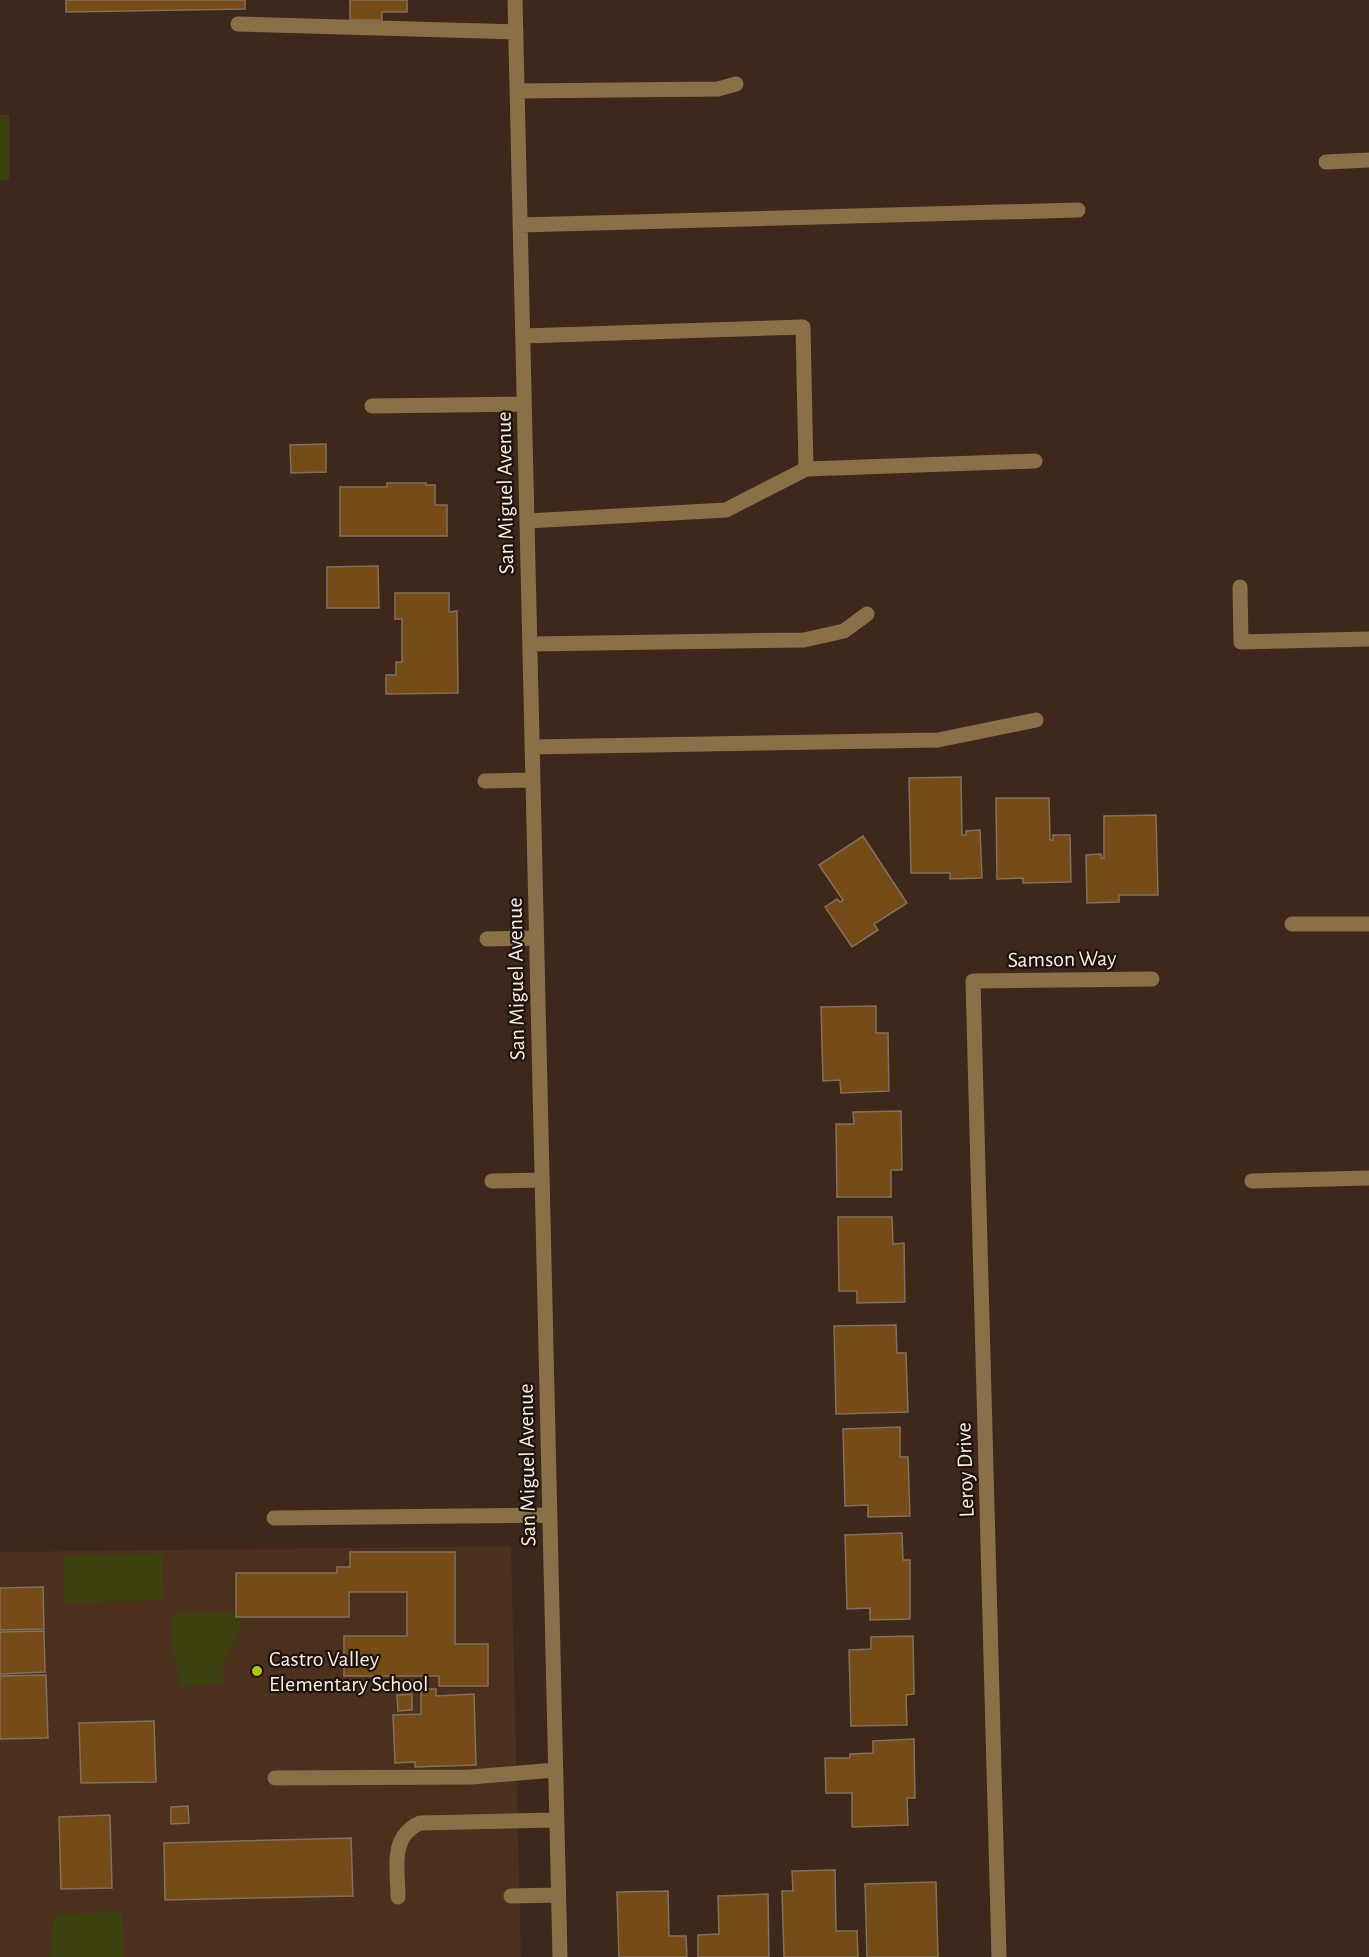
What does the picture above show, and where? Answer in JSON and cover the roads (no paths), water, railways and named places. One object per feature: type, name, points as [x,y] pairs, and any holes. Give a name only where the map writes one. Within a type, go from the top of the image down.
[{"type":"street","name":"San Miguel Avenue","points":[[515,0],[560,1957]]},
{"type":"street","points":[[238,24],[516,32]]},
{"type":"street","points":[[517,91],[718,89],[736,84]]},
{"type":"street","points":[[1326,162],[1369,160]]},
{"type":"street","points":[[520,225],[1078,210]]},
{"type":"street","points":[[523,336],[803,327],[806,469]]},
{"type":"street","points":[[372,406],[524,404]]},
{"type":"street","points":[[527,520],[726,510],[806,469],[1035,461]]},
{"type":"street","points":[[1240,587],[1241,642],[1369,639]]},
{"type":"street","points":[[530,644],[804,640],[844,631],[867,614]]},
{"type":"street","points":[[532,747],[938,740],[1036,720]]},
{"type":"street","points":[[485,781],[533,780]]},
{"type":"street","points":[[1292,924],[1369,924]]},
{"type":"street","points":[[487,939],[536,938]]},
{"type":"street","name":"Samson Way","points":[[973,981],[1152,979]]},
{"type":"street","name":"Leroy Drive","points":[[973,981],[999,1957]]},
{"type":"street","points":[[1252,1181],[1369,1178]]},
{"type":"street","points":[[492,1181],[542,1180]]},
{"type":"street","points":[[274,1518],[550,1515]]},
{"type":"street","points":[[275,1778],[471,1777],[555,1770]]},
{"type":"street","points":[[398,1898],[398,1848],[409,1828],[420,1823],[556,1820]]},
{"type":"street","points":[[511,1896],[558,1895]]},
{"type":"place","name":"Castro Valley Elementary School","points":[[257,1671]]}]
